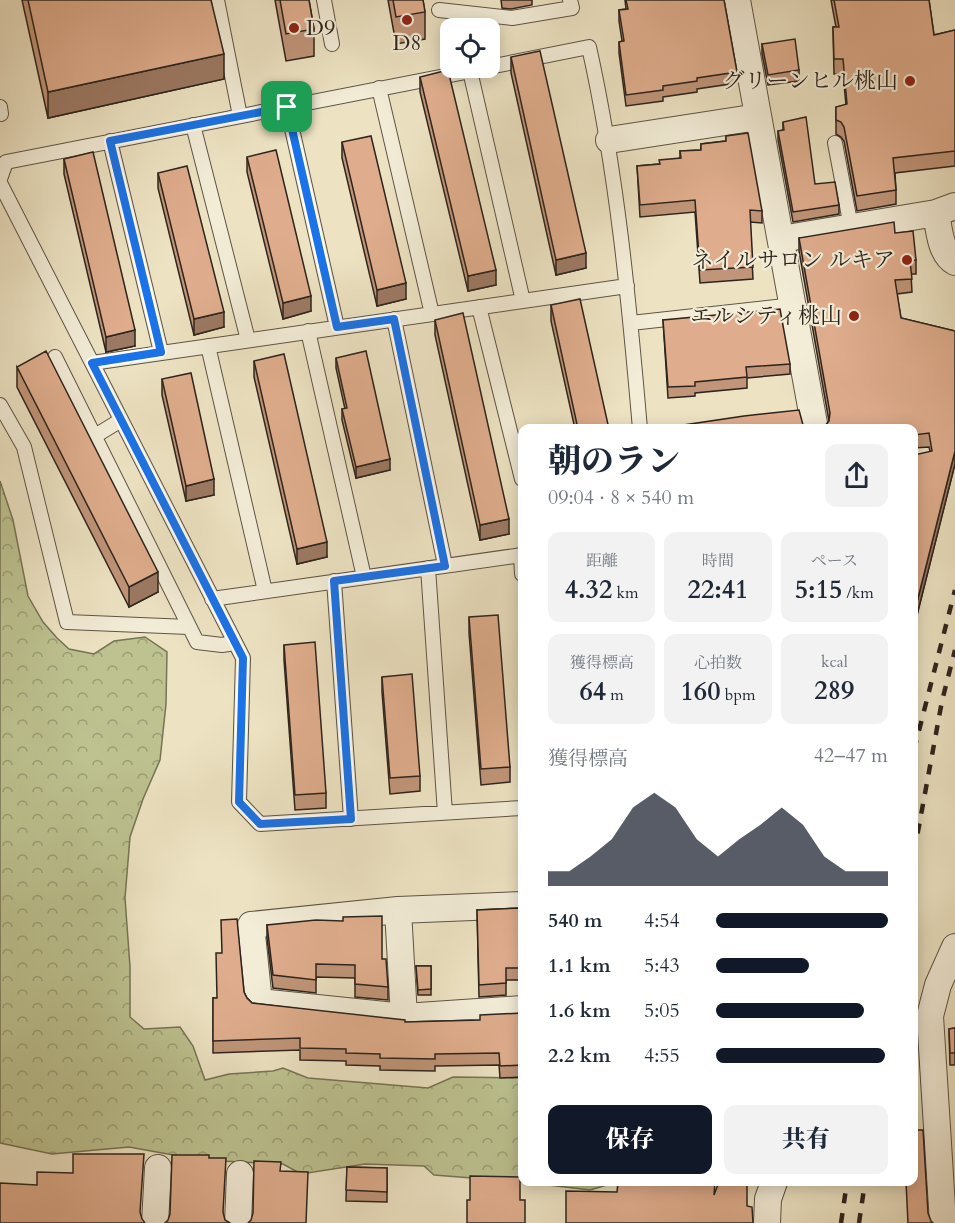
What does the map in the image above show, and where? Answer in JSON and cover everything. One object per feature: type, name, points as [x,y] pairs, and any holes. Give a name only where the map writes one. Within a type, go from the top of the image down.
[{"type":"street","points":[[737,0],[814,424]]},
{"type":"street","points":[[609,140],[758,117]]},
{"type":"street","points":[[781,239],[946,210],[944,248],[950,259],[955,261]]},
{"type":"street","points":[[518,905],[398,910],[251,925],[259,1002],[404,1017],[518,1008]]},
{"type":"street","points":[[398,910],[404,1017]]},
{"type":"street","points":[[943,1223],[930,1016],[938,985],[955,947]]},
{"type":"street","points":[[155,1223],[158,1168]]},
{"type":"street","points":[[238,1223],[240,1174]]},
{"type":"street","points":[[767,1223],[768,1198],[772,1186]]},
{"type":"lane","points":[[217,0],[240,116]]},
{"type":"lane","points":[[324,0],[332,44]]},
{"type":"lane","points":[[439,11],[512,18],[572,8],[570,0]]},
{"type":"lane","points":[[500,64],[589,47],[609,140],[631,323],[640,424]]},
{"type":"lane","points":[[440,77],[6,162],[0,181],[243,658],[239,802],[260,824],[518,808]]},
{"type":"lane","points":[[472,78],[523,301]]},
{"type":"lane","points":[[379,88],[432,314]]},
{"type":"lane","points":[[287,107],[337,327]]},
{"type":"lane","points":[[193,125],[248,340]]},
{"type":"lane","points":[[110,141],[161,352]]},
{"type":"lane","points":[[835,142],[851,227]]},
{"type":"lane","points":[[92,363],[627,286]]},
{"type":"lane","points":[[631,323],[793,305]]},
{"type":"lane","points":[[478,307],[518,463]]},
{"type":"lane","points":[[394,319],[445,566]]},
{"type":"lane","points":[[308,331],[364,577]]},
{"type":"lane","points":[[208,346],[265,591]]},
{"type":"lane","points":[[55,357],[197,642],[222,645],[235,643]]},
{"type":"lane","points":[[0,405],[24,447],[67,622],[189,627]]},
{"type":"lane","points":[[95,436],[121,420]]},
{"type":"lane","points":[[213,599],[518,555]]},
{"type":"lane","points":[[428,568],[446,813]]},
{"type":"lane","points":[[334,581],[351,819]]},
{"type":"green space","points":[[0,481],[13,520],[28,596],[43,622],[57,638],[69,649],[94,654],[114,641],[145,637],[167,652],[166,704],[160,760],[130,837],[125,898],[130,967],[130,1017],[144,1029],[180,1027],[193,1046],[205,1080],[229,1074],[273,1071],[283,1068],[308,1078],[428,1088],[453,1077],[518,1078],[518,1182],[434,1175],[424,1166],[365,1164],[301,1174],[283,1164],[201,1160],[129,1147],[52,1154],[0,1143]]},
{"type":"green space","points":[[556,1186],[604,1186],[590,1190]]},
{"type":"building","points":[[28,0],[211,0],[224,54],[48,92]]},
{"type":"building","points":[[280,0],[309,0],[314,29],[286,34]]},
{"type":"building","points":[[393,0],[423,0],[425,12],[396,17]]},
{"type":"building","points":[[626,0],[724,0],[737,72],[663,86],[663,90],[626,95],[619,42],[624,41],[619,10],[628,9]]},
{"type":"building","points":[[834,0],[929,0],[934,35],[955,30],[955,151],[893,158],[896,190],[857,196],[844,127],[836,120],[836,107],[847,104],[843,59],[834,59],[833,27],[839,27]]},
{"type":"building","points":[[795,39],[799,70],[768,75],[762,44]]},
{"type":"building","points":[[540,51],[586,253],[556,260],[511,57]]},
{"type":"building","points":[[440,72],[440,78],[450,78],[496,270],[468,276],[420,77]]},
{"type":"building","points":[[806,117],[815,184],[835,182],[839,205],[793,212],[778,131],[784,130],[783,122]]},
{"type":"building","points":[[748,133],[762,211],[750,210],[753,267],[700,270],[695,200],[640,205],[637,166],[660,164],[659,160],[681,158],[680,151],[701,150],[701,144],[726,141],[726,136]]},
{"type":"building","points":[[371,136],[406,283],[377,290],[342,142]]},
{"type":"building","points":[[276,150],[311,296],[283,303],[247,157]]},
{"type":"building","points":[[93,152],[135,330],[106,337],[64,159]]},
{"type":"building","points":[[187,166],[224,312],[194,319],[158,173]]},
{"type":"building","points":[[894,222],[895,233],[913,231],[916,260],[910,261],[912,279],[895,280],[901,318],[955,331],[955,451],[918,598],[918,454],[932,451],[929,433],[918,434],[918,424],[827,424],[830,413],[799,238]]},
{"type":"building","points":[[580,299],[608,424],[577,424],[551,305]]},
{"type":"building","points":[[780,309],[790,364],[746,367],[747,377],[695,382],[695,386],[668,387],[663,320]]},
{"type":"building","points":[[463,313],[509,519],[480,525],[435,320]]},
{"type":"building","points":[[46,351],[158,572],[129,587],[17,367]]},
{"type":"building","points":[[366,351],[390,459],[356,467],[342,409],[347,408],[336,358]]},
{"type":"building","points":[[284,354],[327,542],[297,549],[254,361]]},
{"type":"building","points":[[191,373],[214,479],[186,486],[162,379]]},
{"type":"building","points":[[799,410],[803,424],[690,424]]},
{"type":"building","points":[[498,615],[510,767],[481,769],[469,617]]},
{"type":"building","points":[[315,642],[326,793],[295,795],[284,645]]},
{"type":"building","points":[[412,674],[420,776],[390,778],[382,677]]},
{"type":"building","points":[[518,908],[518,968],[506,968],[506,983],[479,985],[477,910]]},
{"type":"building","points":[[382,916],[382,959],[386,959],[388,987],[355,984],[355,965],[316,964],[316,980],[273,975],[267,925],[316,920],[343,921],[343,917]]},
{"type":"building","points":[[237,919],[244,992],[252,1003],[405,1020],[405,1022],[480,1020],[480,1015],[518,1013],[518,1065],[500,1066],[499,1053],[435,1054],[435,1059],[380,1058],[380,1054],[346,1053],[346,1049],[300,1048],[300,1038],[213,1041],[213,998],[217,998],[216,953],[222,953],[221,920]]},
{"type":"building","points":[[416,966],[431,966],[431,989],[418,990]]},
{"type":"building","points":[[955,1028],[955,1053],[950,1053],[949,1029]]},
{"type":"building","points":[[918,1130],[923,1130],[928,1213],[933,1223],[908,1223],[906,1186],[918,1186]]},
{"type":"building","points":[[73,1154],[144,1154],[140,1212],[145,1223],[0,1223],[0,1183],[37,1185],[37,1172],[73,1173]]},
{"type":"building","points":[[172,1155],[209,1155],[209,1158],[226,1158],[223,1212],[225,1220],[230,1223],[165,1223],[170,1214]]},
{"type":"building","points":[[254,1161],[281,1162],[280,1171],[308,1172],[306,1223],[248,1223],[253,1213]]},
{"type":"building","points":[[347,1167],[387,1168],[387,1192],[346,1190]]},
{"type":"building","points":[[470,1176],[518,1177],[520,1200],[525,1200],[525,1223],[467,1223],[467,1200],[470,1200]]},
{"type":"building","points":[[618,1186],[715,1186],[714,1195],[717,1186],[747,1186],[747,1206],[752,1207],[753,1223],[566,1223],[566,1191],[617,1192]]},
{"type":"railway","points":[[918,734],[955,590]]},
{"type":"railway","points":[[918,831],[942,701],[955,650]]},
{"type":"railway","points":[[841,1223],[846,1186]]},
{"type":"railway","points":[[859,1223],[864,1186]]},
{"type":"place","name":"D8","points":[[407,20]]},
{"type":"place","name":"D9","points":[[294,28]]},
{"type":"place","name":"グリーンヒル桃山","points":[[910,81]]},
{"type":"place","name":"ネイルサロン ルキア","points":[[907,260]]},
{"type":"place","name":"エルシティ桃山","points":[[854,316]]},
{"type":"route","points":[[287,107],[337,327],[394,319],[445,566],[334,581],[351,819],[260,824],[239,802],[243,658],[92,363],[161,352],[110,141],[287,107]]}]
